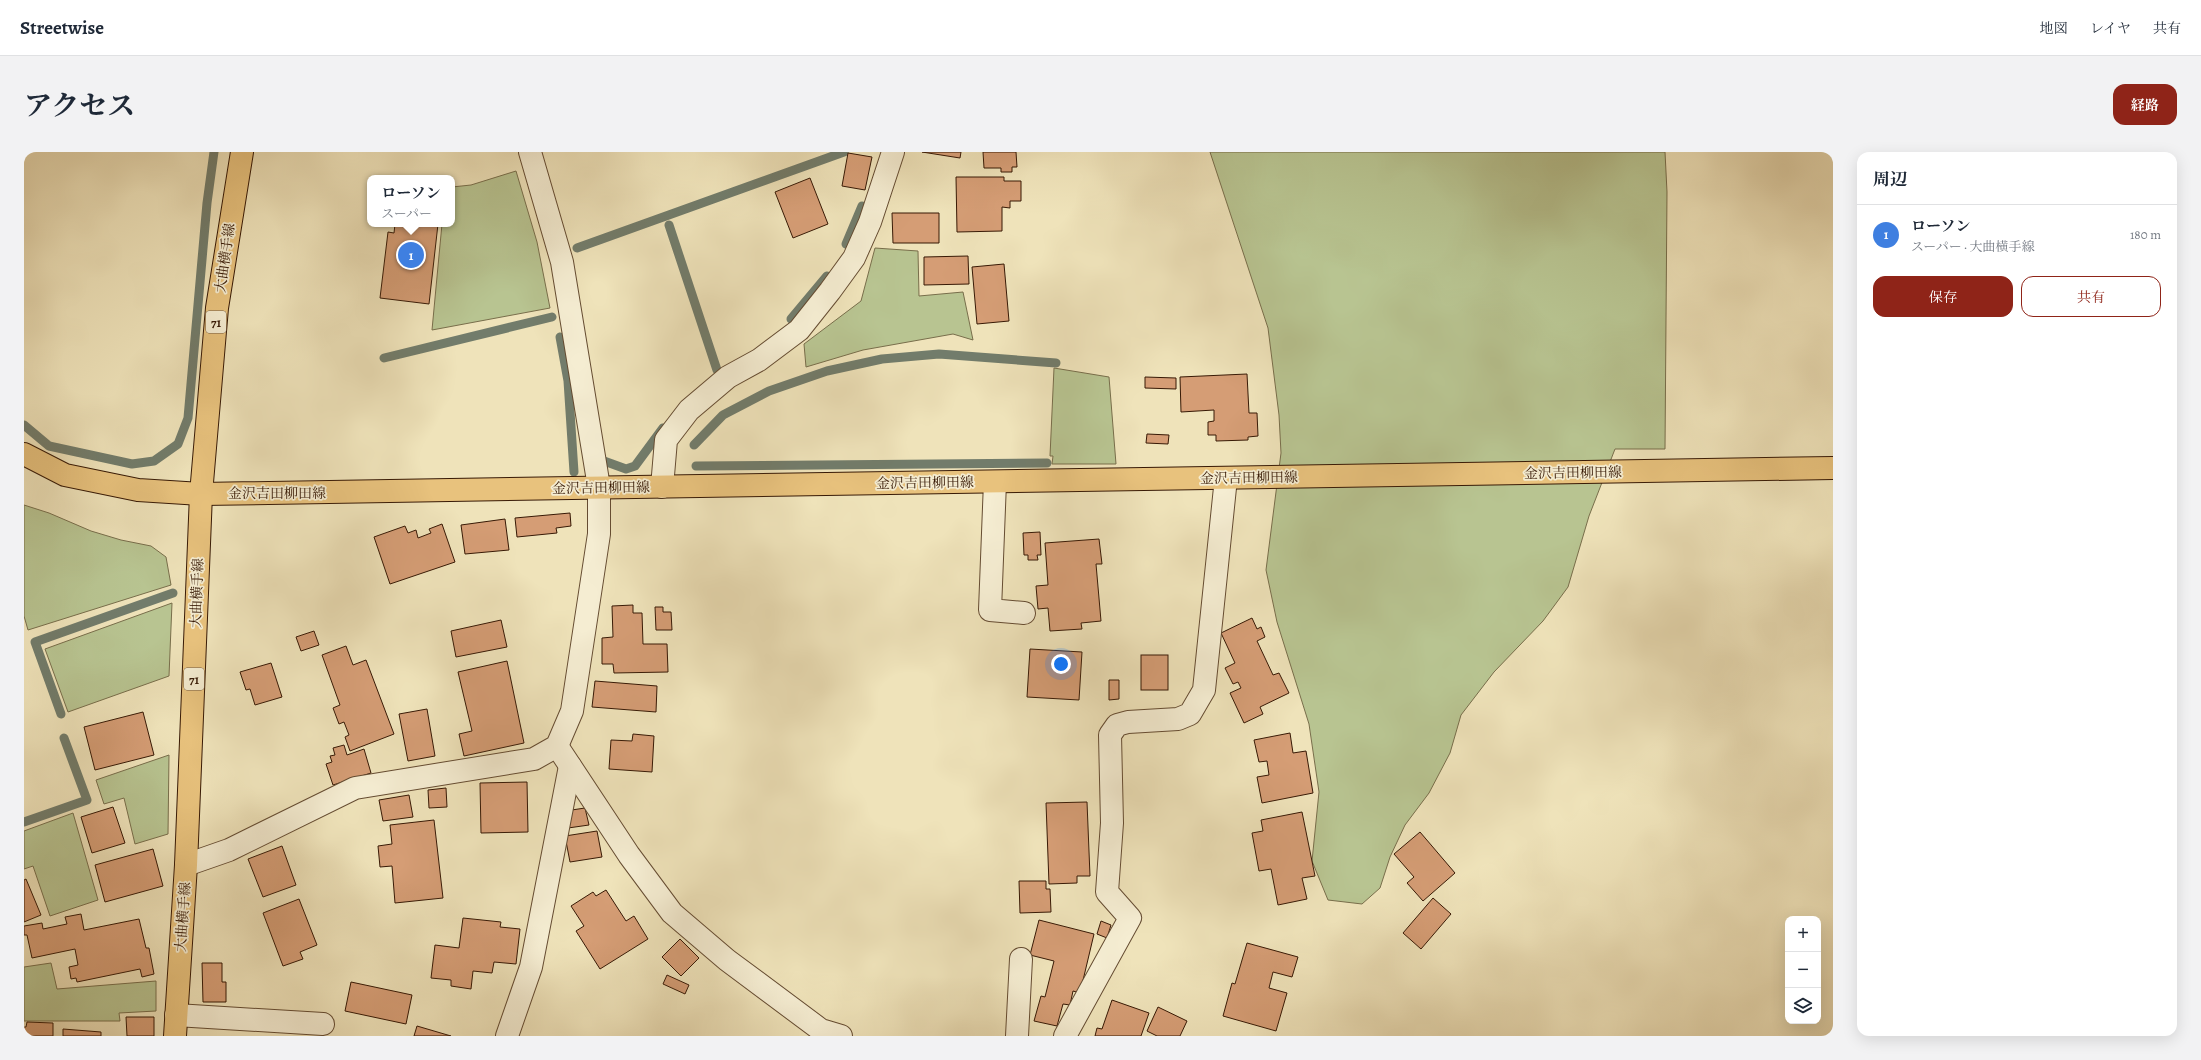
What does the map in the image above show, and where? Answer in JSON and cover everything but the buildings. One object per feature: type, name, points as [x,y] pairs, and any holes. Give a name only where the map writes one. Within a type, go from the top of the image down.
[{"type":"main road","name":"大曲横手線","points":[[176,1025],[186,865],[201,494],[217,308],[242,152]]},
{"type":"main road","name":"金沢吉田柳田線","points":[[24,454],[65,475],[138,490],[201,494],[1833,468]]},
{"type":"street","points":[[186,865],[229,850],[355,788],[534,759],[557,746],[572,711],[599,534],[599,488],[562,262],[530,152]]},
{"type":"street","points":[[662,487],[666,440],[689,410],[728,377],[759,360],[799,330],[854,258],[870,222],[893,152]]},
{"type":"street","points":[[1064,1036],[1130,918],[1107,892],[1112,824],[1110,736],[1117,725],[1128,722],[1178,719],[1190,714],[1204,690],[1226,478]]},
{"type":"street","points":[[995,482],[990,610],[1024,613]]},
{"type":"street","points":[[557,746],[629,855],[672,913],[727,960],[820,1030],[841,1036]]},
{"type":"street","points":[[507,1036],[531,967],[570,766]]},
{"type":"street","points":[[1017,1036],[1022,959]]},
{"type":"street","points":[[176,1025],[323,1024]]},
{"type":"green space","points":[[1210,152],[1665,152],[1667,192],[1665,449],[1615,449],[1589,516],[1568,587],[1543,621],[1494,672],[1461,715],[1450,753],[1429,793],[1405,825],[1390,857],[1380,888],[1362,904],[1328,900],[1312,861],[1319,792],[1309,724],[1277,622],[1266,570],[1281,453],[1279,415],[1268,328]]},
{"type":"green space","points":[[516,171],[537,242],[550,308],[432,330],[442,227],[455,227],[455,187],[471,185]]},
{"type":"green space","points":[[875,248],[918,251],[919,296],[963,292],[973,340],[953,334],[863,350],[806,367],[804,344],[861,301]]},
{"type":"green space","points":[[1054,368],[1109,377],[1116,464],[1052,464],[1053,456],[1050,456]]},
{"type":"green space","points":[[24,505],[49,513],[91,531],[121,540],[151,546],[166,557],[171,585],[28,630],[24,616]]},
{"type":"green space","points":[[172,603],[169,676],[68,712],[45,649]]},
{"type":"green space","points":[[169,755],[168,834],[135,844],[124,798],[104,804],[96,780]]},
{"type":"green space","points":[[73,813],[98,900],[50,916],[33,866],[24,869],[24,831]]},
{"type":"green space","points":[[51,963],[57,989],[156,981],[156,1011],[119,1013],[120,1021],[24,1021],[24,967]]},
{"type":"waterway","points":[[24,425],[49,446],[132,464],[154,461],[178,444],[188,418],[207,203],[214,152]]},
{"type":"waterway","points":[[577,248],[844,152]]},
{"type":"waterway","points":[[846,244],[862,206]]},
{"type":"waterway","points":[[669,225],[717,370]]},
{"type":"waterway","points":[[791,319],[827,276]]},
{"type":"waterway","points":[[384,358],[552,317]]},
{"type":"waterway","points":[[560,337],[568,381],[574,472]]},
{"type":"waterway","points":[[694,445],[723,415],[769,391],[827,371],[882,359],[939,354],[1056,363]]},
{"type":"waterway","points":[[604,461],[626,469],[635,466],[663,428]]},
{"type":"waterway","points":[[696,466],[1047,463]]},
{"type":"waterway","points":[[61,714],[35,642],[173,593]]},
{"type":"waterway","points":[[24,822],[87,800],[64,738]]},
{"type":"place","name":"ローソン","points":[[411,255]]}]
